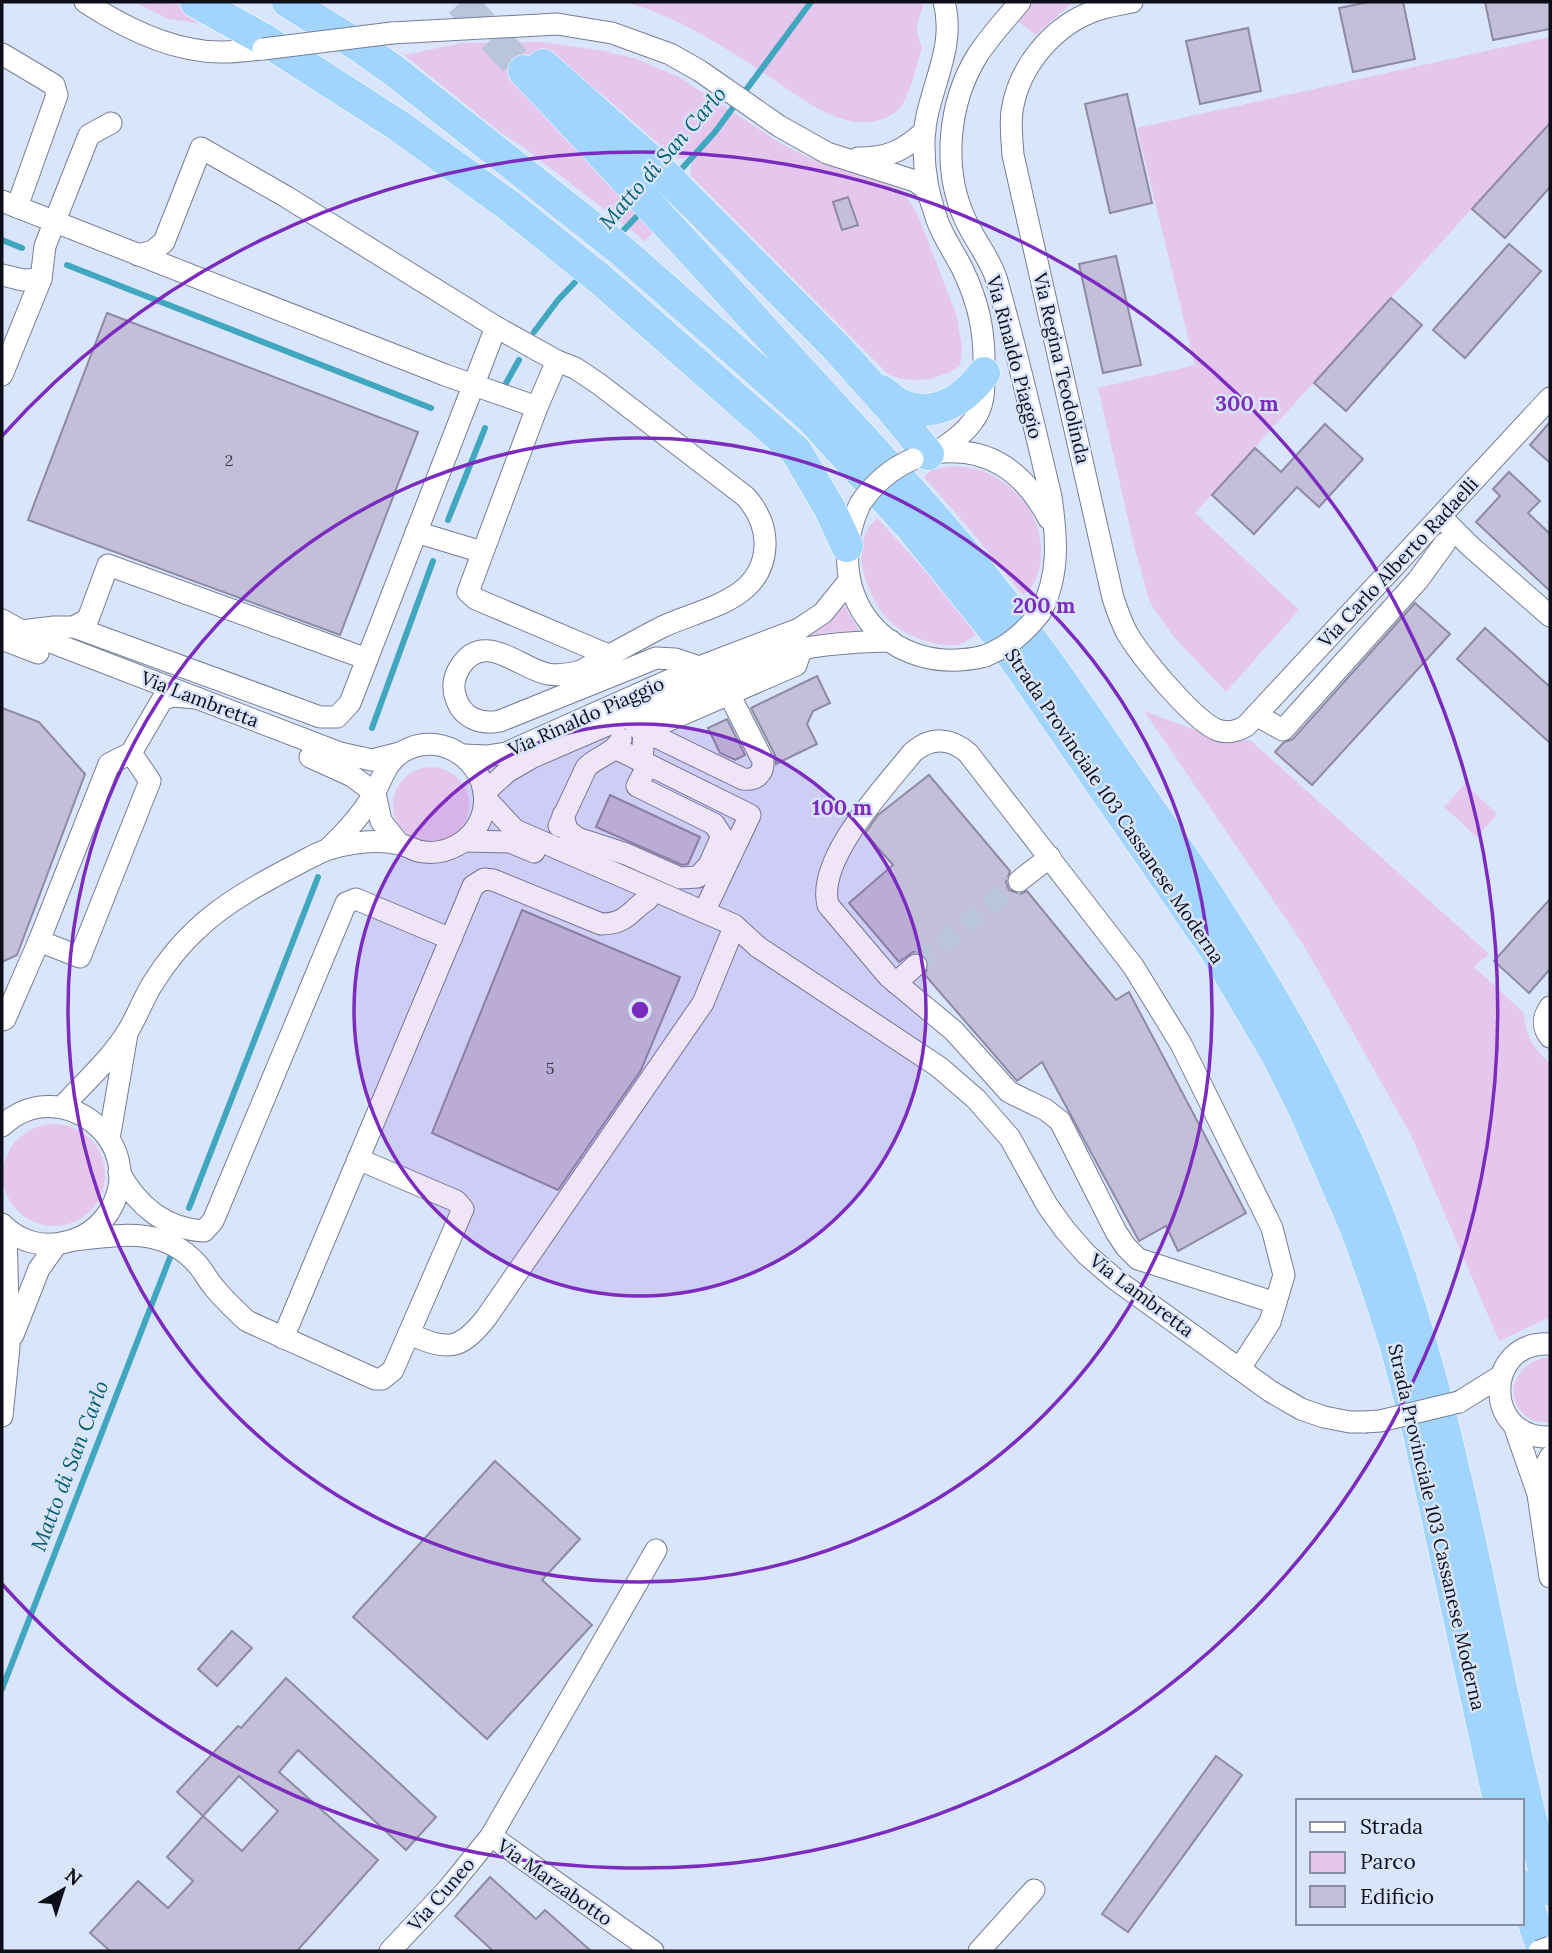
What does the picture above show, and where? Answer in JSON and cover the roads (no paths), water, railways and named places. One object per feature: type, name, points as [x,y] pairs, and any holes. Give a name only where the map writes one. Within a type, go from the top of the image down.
[{"type":"highway","points":[[196,2],[265,40],[399,126],[497,197],[600,279],[796,451],[830,509],[846,546]]},
{"type":"highway","name":"Strada Provinciale 103 Cassanese Moderna","points":[[288,2],[359,46],[397,74],[622,251],[810,417],[911,527],[999,636],[1193,916],[1247,1001],[1305,1111],[1355,1226],[1376,1284],[1419,1434],[1499,1799]]},
{"type":"highway","name":"Strada Provinciale 103 Cassanese Moderna","points":[[860,374],[652,162],[530,65],[636,190],[979,572],[1063,685],[1213,902],[1287,1021],[1356,1163],[1412,1310],[1445,1432],[1516,1756],[1550,1890]]},
{"type":"highway","points":[[860,374],[899,404],[925,409],[956,402],[972,389],[984,373]]},
{"type":"highway","points":[[860,374],[926,455]]},
{"type":"highway","points":[[1524,1893],[1541,1951]]},
{"type":"street","points":[[85,2],[141,34],[181,47],[223,52],[392,33],[557,24],[589,28],[640,42],[670,54],[804,142],[827,153],[915,181],[925,188],[932,203]]},
{"type":"street","name":"Via Rinaldo Piaggio","points":[[926,455],[960,435],[973,421],[985,397],[986,347],[976,304],[942,231],[932,203],[925,164],[925,131],[947,44],[948,26],[944,2]]},
{"type":"street","name":"Via Rinaldo Piaggio","points":[[1020,2],[977,55],[963,85],[954,119],[951,168],[965,219],[996,276],[1038,445],[1055,530]]},
{"type":"street","name":"Via Regina Teodolinda","points":[[1132,2],[1100,9],[1078,19],[1057,33],[1039,51],[1025,73],[1015,98],[1011,127],[1013,155],[1111,588],[1120,617],[1142,654],[1209,725],[1224,732],[1235,731],[1251,720]]},
{"type":"street","points":[[2,54],[54,85],[57,95],[9,204],[474,385],[534,416]]},
{"type":"street","points":[[2,375],[41,279],[45,246],[89,135],[111,123]]},
{"type":"street","points":[[846,158],[871,158],[895,153],[907,147],[925,131]]},
{"type":"street","points":[[138,255],[153,251],[164,242],[201,148],[285,196],[496,327],[600,384],[746,498],[757,512],[765,533],[764,560],[756,577],[745,590],[732,599],[665,626],[581,671],[555,675],[537,671],[500,652],[482,652],[468,658],[455,679],[454,692],[458,704],[468,715],[485,722],[495,722],[656,659],[675,659],[699,667]]},
{"type":"street","points":[[2,275],[23,280],[41,279]]},
{"type":"street","points":[[22,631],[54,626],[74,627],[320,718],[337,718],[350,703],[496,327]]},
{"type":"street","points":[[557,361],[468,592],[476,599],[608,655]]},
{"type":"street","name":"Via Carlo Alberto Radaelli","points":[[1251,720],[1550,398]]},
{"type":"street","points":[[970,453],[1001,464],[1029,486],[1055,530],[1055,574],[1040,613],[1020,636],[985,656],[968,660],[939,661],[908,652],[876,629],[864,616],[848,582],[846,546],[850,526],[860,504],[880,479],[926,455],[970,453]]},
{"type":"street","points":[[1441,517],[1469,546],[1550,616]]},
{"type":"street","points":[[416,531],[482,552]]},
{"type":"street","points":[[1251,720],[1283,730],[1418,580],[1445,543]]},
{"type":"street","points":[[1399,562],[1418,580]]},
{"type":"street","points":[[74,627],[88,619],[108,565],[367,659]]},
{"type":"street","name":"Via Rinaldo Piaggio","points":[[402,752],[413,747],[439,745],[463,755],[487,756],[506,753],[699,667],[799,629],[823,613],[848,582]]},
{"type":"street","name":"Via Lambretta","points":[[2,620],[22,631],[352,757],[372,760],[402,752]]},
{"type":"street","name":"Via Lambretta","points":[[2,639],[335,766],[375,793]]},
{"type":"street","name":"Via Rinaldo Piaggio","points":[[464,841],[480,821],[484,795],[507,772],[533,757],[765,657],[833,642],[891,641]]},
{"type":"street","points":[[644,731],[796,665],[802,647]]},
{"type":"street","points":[[617,720],[743,779],[755,778],[762,771],[763,761],[729,694]]},
{"type":"street","points":[[2,1020],[5,1019],[39,941],[109,764],[131,753],[162,700],[172,696],[197,698]]},
{"type":"street","points":[[551,847],[588,764],[620,743],[617,720]]},
{"type":"street","points":[[564,815],[566,830],[577,838],[626,854],[680,878],[698,877],[709,865],[722,836],[714,824],[638,786],[645,763],[644,731]]},
{"type":"street","points":[[1243,1363],[1270,1321],[1276,1303],[1284,1275],[1272,1228],[1181,1044],[1133,966],[968,752],[951,741],[931,741],[913,752],[855,825],[838,855],[827,880],[825,893],[828,905],[896,983],[954,1031],[1009,1092],[1046,1110],[1060,1121],[1116,1232],[1138,1259],[1276,1303]]},
{"type":"street","points":[[615,748],[750,815],[704,912]]},
{"type":"street","points":[[62,1107],[127,1032],[154,980],[195,931],[245,893],[330,848],[348,831],[375,793],[384,771],[402,752]]},
{"type":"street","points":[[39,941],[80,957],[150,781],[131,753]]},
{"type":"street","points":[[463,755],[478,772],[484,795]]},
{"type":"street","points":[[375,793],[381,821],[399,844]]},
{"type":"street","name":"Via Lambretta","points":[[484,795],[515,830],[734,925],[758,947],[939,1068],[965,1089],[1003,1129],[1056,1218],[1086,1254],[1115,1279],[1243,1363],[1281,1398],[1309,1413],[1350,1422],[1380,1421],[1459,1402],[1481,1402],[1530,1434],[1550,1437]]},
{"type":"street","points":[[330,848],[364,843],[399,844],[431,853],[443,851],[464,841]]},
{"type":"street","name":"Via Lambretta","points":[[464,841],[510,842],[758,947]]},
{"type":"street","points":[[1019,881],[1050,858]]},
{"type":"street","points":[[282,1338],[471,891],[480,880],[493,880],[601,924],[613,924],[627,918],[638,905],[649,899]]},
{"type":"street","points":[[119,1172],[130,1191],[154,1214],[172,1225],[204,1231],[214,1221],[346,903],[356,899],[451,939]]},
{"type":"street","points":[[409,1334],[442,1347],[450,1347],[465,1340],[486,1318],[703,1003],[730,937]]},
{"type":"street","points":[[896,983],[916,965]]},
{"type":"street","points":[[1550,1007],[1544,1025],[1550,1037]]},
{"type":"street","points":[[109,1139],[127,1032]]},
{"type":"street","points":[[2,1126],[11,1113],[41,1107],[62,1107],[78,1112],[92,1121],[109,1139],[119,1172],[116,1197],[105,1219],[96,1228],[65,1242],[39,1269],[9,1347]]},
{"type":"street","points":[[4,1227],[30,1242],[65,1242],[142,1235],[165,1240],[181,1249],[198,1265],[230,1306],[247,1321],[375,1379],[382,1379],[393,1370],[463,1209],[456,1201],[358,1159]]},
{"type":"street","points":[[2,1416],[9,1347],[4,1227]]},
{"type":"street","name":"Via Lambretta","points":[[1459,1402],[1501,1376],[1516,1354],[1529,1346],[1549,1342]]},
{"type":"street","points":[[1501,1376],[1499,1395],[1538,1494],[1550,1577]]},
{"type":"street","points":[[1538,1494],[1543,1471],[1550,1457]]},
{"type":"street","name":"Via Cuneo","points":[[390,1951],[448,1889],[491,1836],[656,1550]]},
{"type":"street","name":"Via Marzabotto","points":[[491,1836],[653,1951]]},
{"type":"street","points":[[979,1951],[1034,1890]]},
{"type":"street","points":[[1541,1951],[1550,1947]]},
{"type":"waterway","name":"Matto di San Carlo","points":[[677,174],[715,132],[811,2]]},
{"type":"waterway","name":"Matto di San Carlo","points":[[617,237],[643,210]]},
{"type":"waterway","points":[[2,240],[22,248]]},
{"type":"waterway","points":[[67,265],[431,408]]},
{"type":"waterway","name":"Matto di San Carlo","points":[[534,332],[558,300],[581,276]]},
{"type":"waterway","name":"Matto di San Carlo","points":[[505,385],[519,360]]},
{"type":"waterway","name":"Matto di San Carlo","points":[[448,520],[485,428]]},
{"type":"waterway","name":"Matto di San Carlo","points":[[372,728],[433,561]]},
{"type":"waterway","name":"Matto di San Carlo","points":[[189,1208],[318,877]]},
{"type":"waterway","name":"Matto di San Carlo","points":[[2,1689],[171,1255]]},
{"type":"tunnel","points":[[461,2],[524,71]]},
{"type":"tunnel","points":[[916,965],[1019,881]]}]
